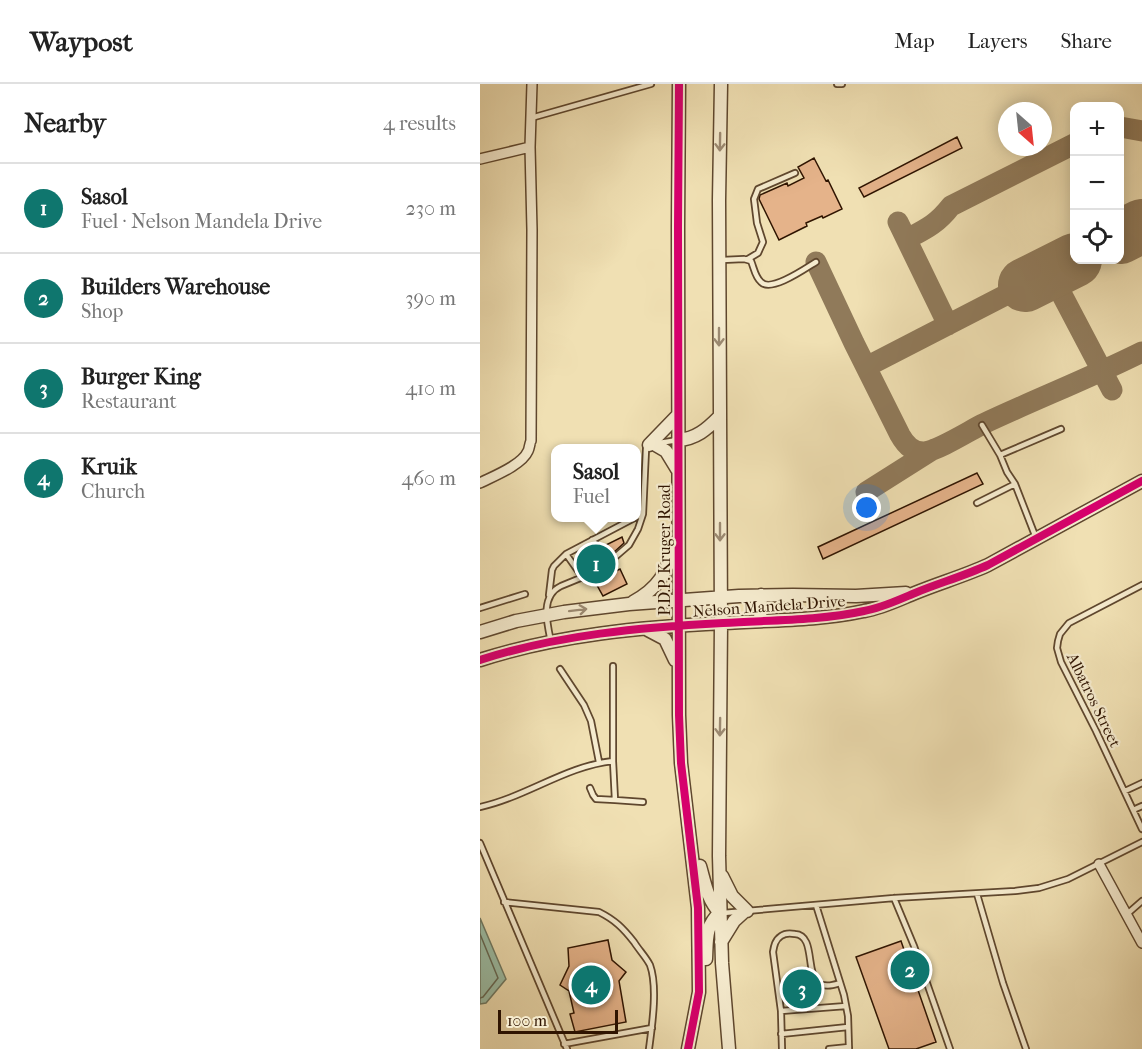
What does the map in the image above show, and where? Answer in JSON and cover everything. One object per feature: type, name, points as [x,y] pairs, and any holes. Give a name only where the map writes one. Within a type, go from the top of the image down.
[{"type":"street","points":[[480,483],[524,458],[531,441],[530,147],[532,84]]},
{"type":"street","name":"P.D.P. Kruger Road","points":[[679,84],[678,666],[681,763],[698,908],[699,992],[698,1007],[688,1049]]},
{"type":"street","points":[[721,84],[719,870],[721,942],[729,1049]]},
{"type":"street","points":[[480,159],[530,147]]},
{"type":"street","points":[[678,416],[652,444],[666,452],[678,470]]},
{"type":"street","points":[[678,440],[696,437],[719,417]]},
{"type":"street","name":"Nelson Mandela Drive","points":[[480,660],[550,642],[646,629],[821,617],[859,612],[888,604],[971,573],[1142,481]]},
{"type":"street","points":[[629,604],[654,588],[666,570],[677,540]]},
{"type":"street","points":[[720,567],[729,585],[739,596]]},
{"type":"street","name":"Nelson Mandela Drive","points":[[480,632],[546,615],[629,604],[761,595],[874,596],[916,593]]},
{"type":"street","points":[[760,621],[761,595]]},
{"type":"street","points":[[646,629],[665,639],[678,666]]},
{"type":"street","points":[[691,846],[698,858],[711,903],[720,913]]},
{"type":"street","points":[[1098,864],[1142,943]]},
{"type":"street","points":[[719,870],[732,896],[746,911],[734,921],[721,942]]},
{"type":"street","points":[[699,992],[704,977],[708,930],[711,921],[720,913]]},
{"type":"lane","points":[[531,118],[651,84]]},
{"type":"lane","points":[[837,84],[842,84]]},
{"type":"lane","points":[[719,260],[748,259],[758,253],[763,242],[757,223],[754,199],[758,189],[795,172]]},
{"type":"lane","points":[[748,259],[760,281],[771,286],[816,262]]},
{"type":"lane","points":[[982,425],[1015,484],[1036,539]]},
{"type":"lane","points":[[1000,455],[1061,429]]},
{"type":"lane","points":[[641,520],[646,449],[652,444],[678,440]]},
{"type":"lane","points":[[977,503],[1015,484]]},
{"type":"lane","points":[[550,642],[546,615],[554,566],[566,554],[627,522]]},
{"type":"lane","points":[[549,595],[554,589],[600,570],[612,561],[629,545],[640,522]]},
{"type":"lane","points":[[592,540],[612,561]]},
{"type":"lane","points":[[566,554],[583,578]]},
{"type":"lane","name":"Albatros Street","points":[[1142,585],[1069,623],[1063,629],[1058,641],[1059,654],[1066,673],[1142,829]]},
{"type":"lane","points":[[480,608],[525,594]]},
{"type":"lane","points":[[613,666],[615,800]]},
{"type":"lane","points":[[560,669],[584,705],[593,729],[599,762]]},
{"type":"lane","points":[[480,807],[599,762],[613,761]]},
{"type":"lane","points":[[1125,791],[1142,783]]},
{"type":"lane","points":[[590,788],[596,799],[643,802]]},
{"type":"lane","points":[[1133,810],[1142,806]]},
{"type":"lane","points":[[720,913],[894,898],[1016,891],[1068,879],[1142,842]]},
{"type":"lane","points":[[480,843],[566,1047],[652,1028]]},
{"type":"lane","points":[[977,894],[1026,1049]]},
{"type":"lane","points":[[894,898],[914,946],[950,1049]]},
{"type":"lane","points":[[1126,916],[1142,901]]},
{"type":"lane","points":[[504,902],[599,912],[612,918],[626,932],[650,965],[654,990],[649,1049]]},
{"type":"lane","points":[[816,905],[840,983],[848,1026],[849,1048],[829,1049]]},
{"type":"lane","points":[[782,1049],[781,1011],[773,952],[774,945],[780,936],[792,933],[803,936],[814,978],[822,985],[840,983]]},
{"type":"lane","points":[[812,1008],[814,991],[818,982]]},
{"type":"lane","points":[[781,1011],[846,1006]]},
{"type":"lane","points":[[781,1034],[848,1026]]},
{"type":"water","points":[[480,918],[506,979],[486,1003],[480,1004]]},
{"type":"building","points":[[957,137],[962,148],[864,197],[859,188]]},
{"type":"building","points":[[814,158],[842,209],[806,223],[807,226],[779,240],[759,199],[760,195],[804,178],[798,167]]},
{"type":"building","points":[[977,473],[983,484],[823,559],[818,547]]},
{"type":"building","points":[[622,537],[624,543],[612,554],[604,546]]},
{"type":"building","points":[[596,550],[603,561],[589,570],[583,557]]},
{"type":"building","points":[[608,569],[610,574],[620,569],[627,584],[603,596],[593,578]]},
{"type":"building","points":[[608,940],[612,960],[626,972],[619,981],[626,1022],[575,1032],[570,1014],[574,1013],[569,991],[560,985],[569,966],[568,948]]},
{"type":"building","points":[[901,941],[936,1042],[916,1049],[889,1049],[856,957]]},
{"type":"taxiway","points":[[1124,128],[1142,131]]},
{"type":"taxiway","points":[[907,239],[936,222],[951,206],[1070,146]]},
{"type":"taxiway","points":[[898,222],[948,325]]},
{"type":"taxiway","points":[[816,262],[900,435],[907,445],[917,451],[925,452],[938,448],[983,424],[1142,352]]},
{"type":"taxiway","points":[[1050,272],[1112,390]]},
{"type":"taxiway","points":[[866,367],[1025,285]]},
{"type":"taxiway","points":[[866,492],[934,449]]},
{"type":"runway","points":[[1124,235],[1142,226]]},
{"type":"runway","points":[[1025,285],[1070,262]]},
{"type":"cycle path","points":[[679,84],[679,715],[681,763],[698,908],[699,992],[688,1049]]},
{"type":"cycle path","points":[[480,660],[569,638],[631,630],[812,618],[877,608],[988,565],[1142,481]]},
{"type":"place","name":"Sasol","points":[[596,564]]},
{"type":"place","name":"Builders Warehouse","points":[[910,970]]},
{"type":"place","name":"Kruik","points":[[591,985]]},
{"type":"place","name":"Burger King","points":[[802,989]]}]
